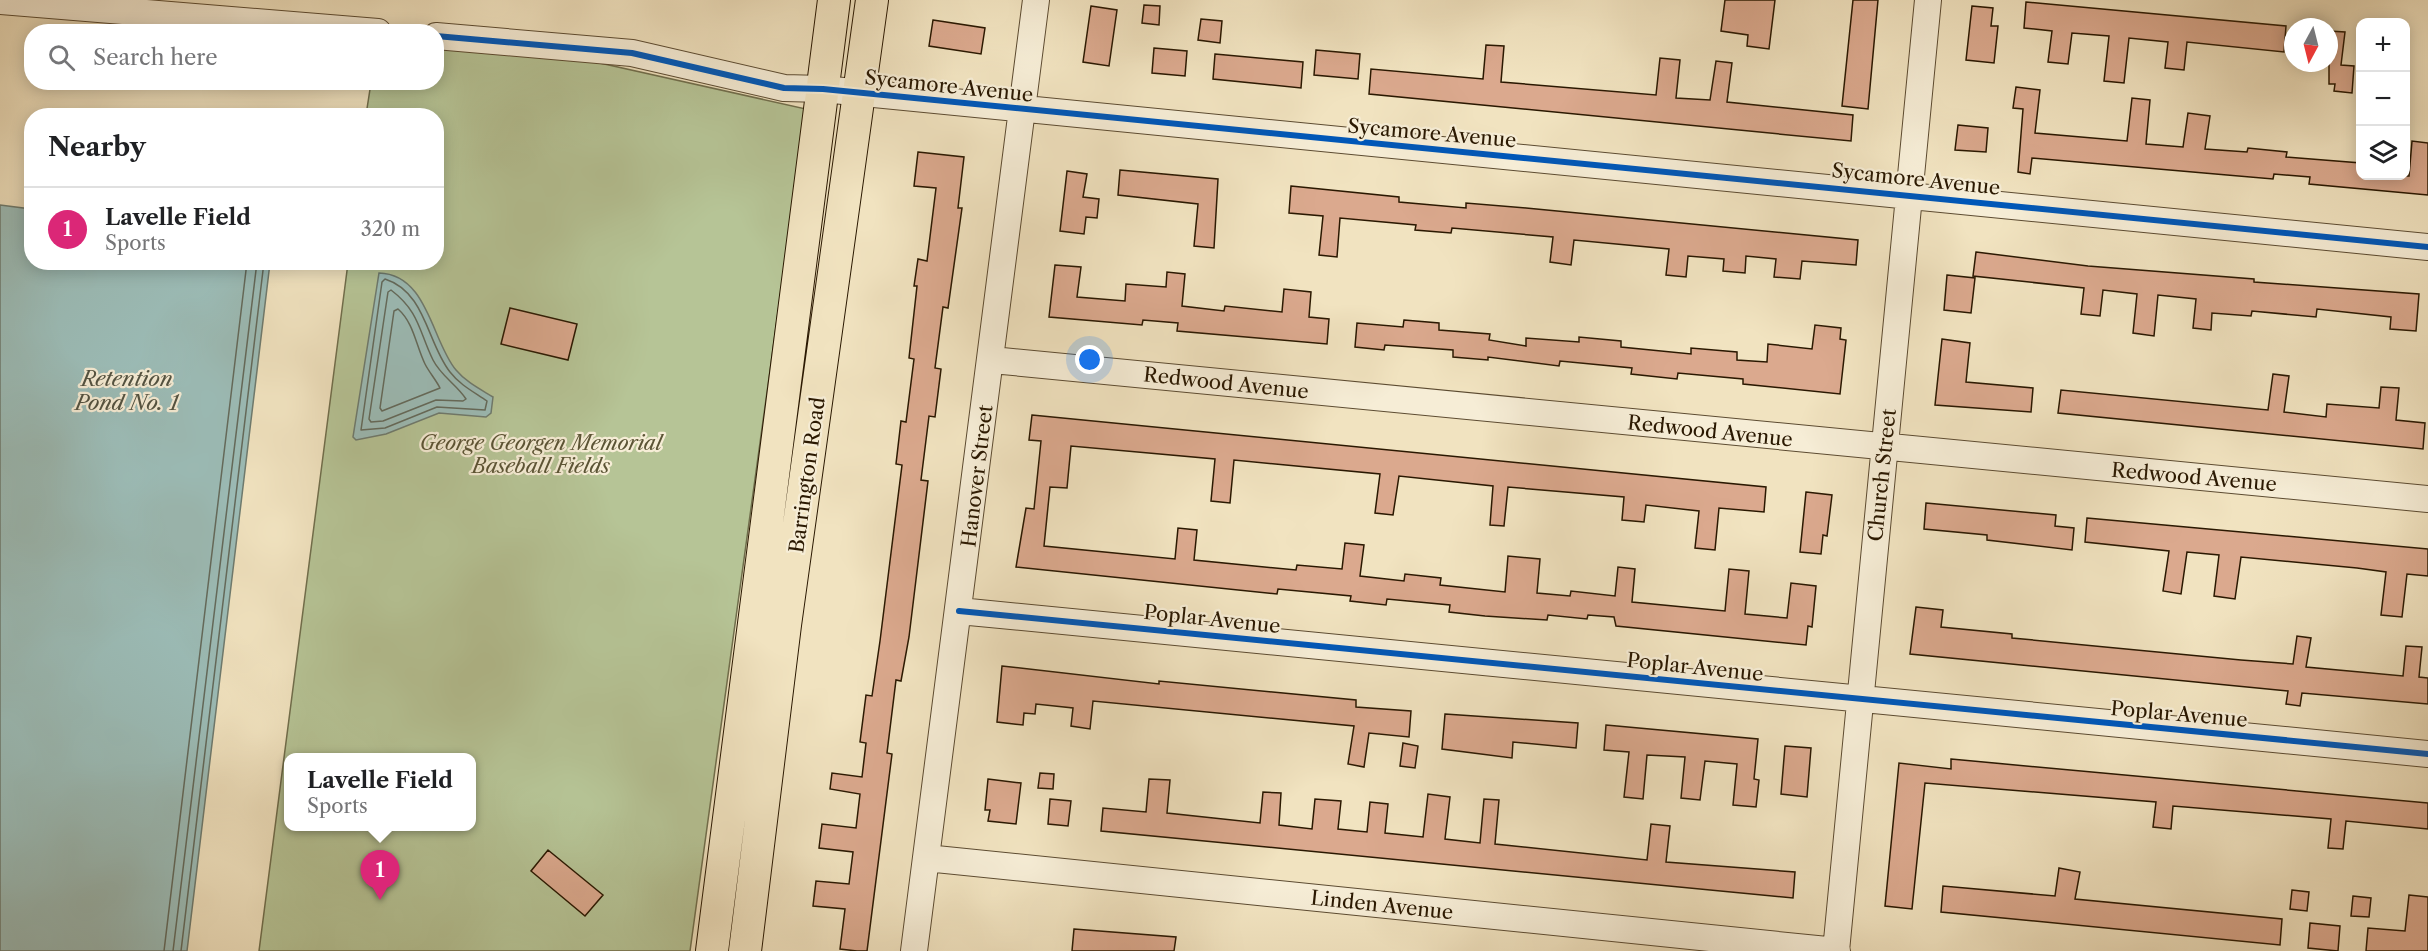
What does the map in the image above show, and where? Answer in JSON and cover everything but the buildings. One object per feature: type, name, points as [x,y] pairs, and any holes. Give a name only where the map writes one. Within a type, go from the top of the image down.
[{"type":"main road","name":"Barrington Road","points":[[712,951],[834,0]]},
{"type":"main road","name":"Barrington Road","points":[[745,951],[785,625],[861,94],[872,0]]},
{"type":"street","name":"Hanover Street","points":[[914,951],[960,610],[1036,0]]},
{"type":"street","name":"Church Street","points":[[1837,951],[1928,0]]},
{"type":"street","points":[[0,2],[277,24]]},
{"type":"street","name":"Sycamore Avenue","points":[[444,37],[632,53],[784,88],[823,89],[2428,247]]},
{"type":"street","name":"Redwood Avenue","points":[[992,360],[2428,499]]},
{"type":"street","name":"Poplar Avenue","points":[[960,610],[2428,754]]},
{"type":"street","name":"Linden Avenue","points":[[926,858],[1837,951]]},
{"type":"green space","name":"George Georgen Memorial Baseball Fields","points":[[444,46],[573,57],[806,109],[690,951],[259,951],[284,758],[284,831],[476,831],[476,753],[285,753],[347,270],[444,270],[444,108],[367,108],[370,90],[444,90]]},
{"type":"water","name":"Retention Pond No. 1","points":[[0,205],[24,208],[24,270],[269,270],[187,951],[0,951]]},
{"type":"water","points":[[379,273],[395,276],[419,297],[456,370],[469,382],[493,397],[491,413],[486,417],[439,413],[386,434],[356,440],[353,437]]},
{"type":"cycle path","points":[[444,37],[632,53],[784,88],[823,89],[2428,247]]},
{"type":"cycle path","points":[[959,611],[2428,754]]},
{"type":"place","name":"Lavelle Field","points":[[380,900]]}]
